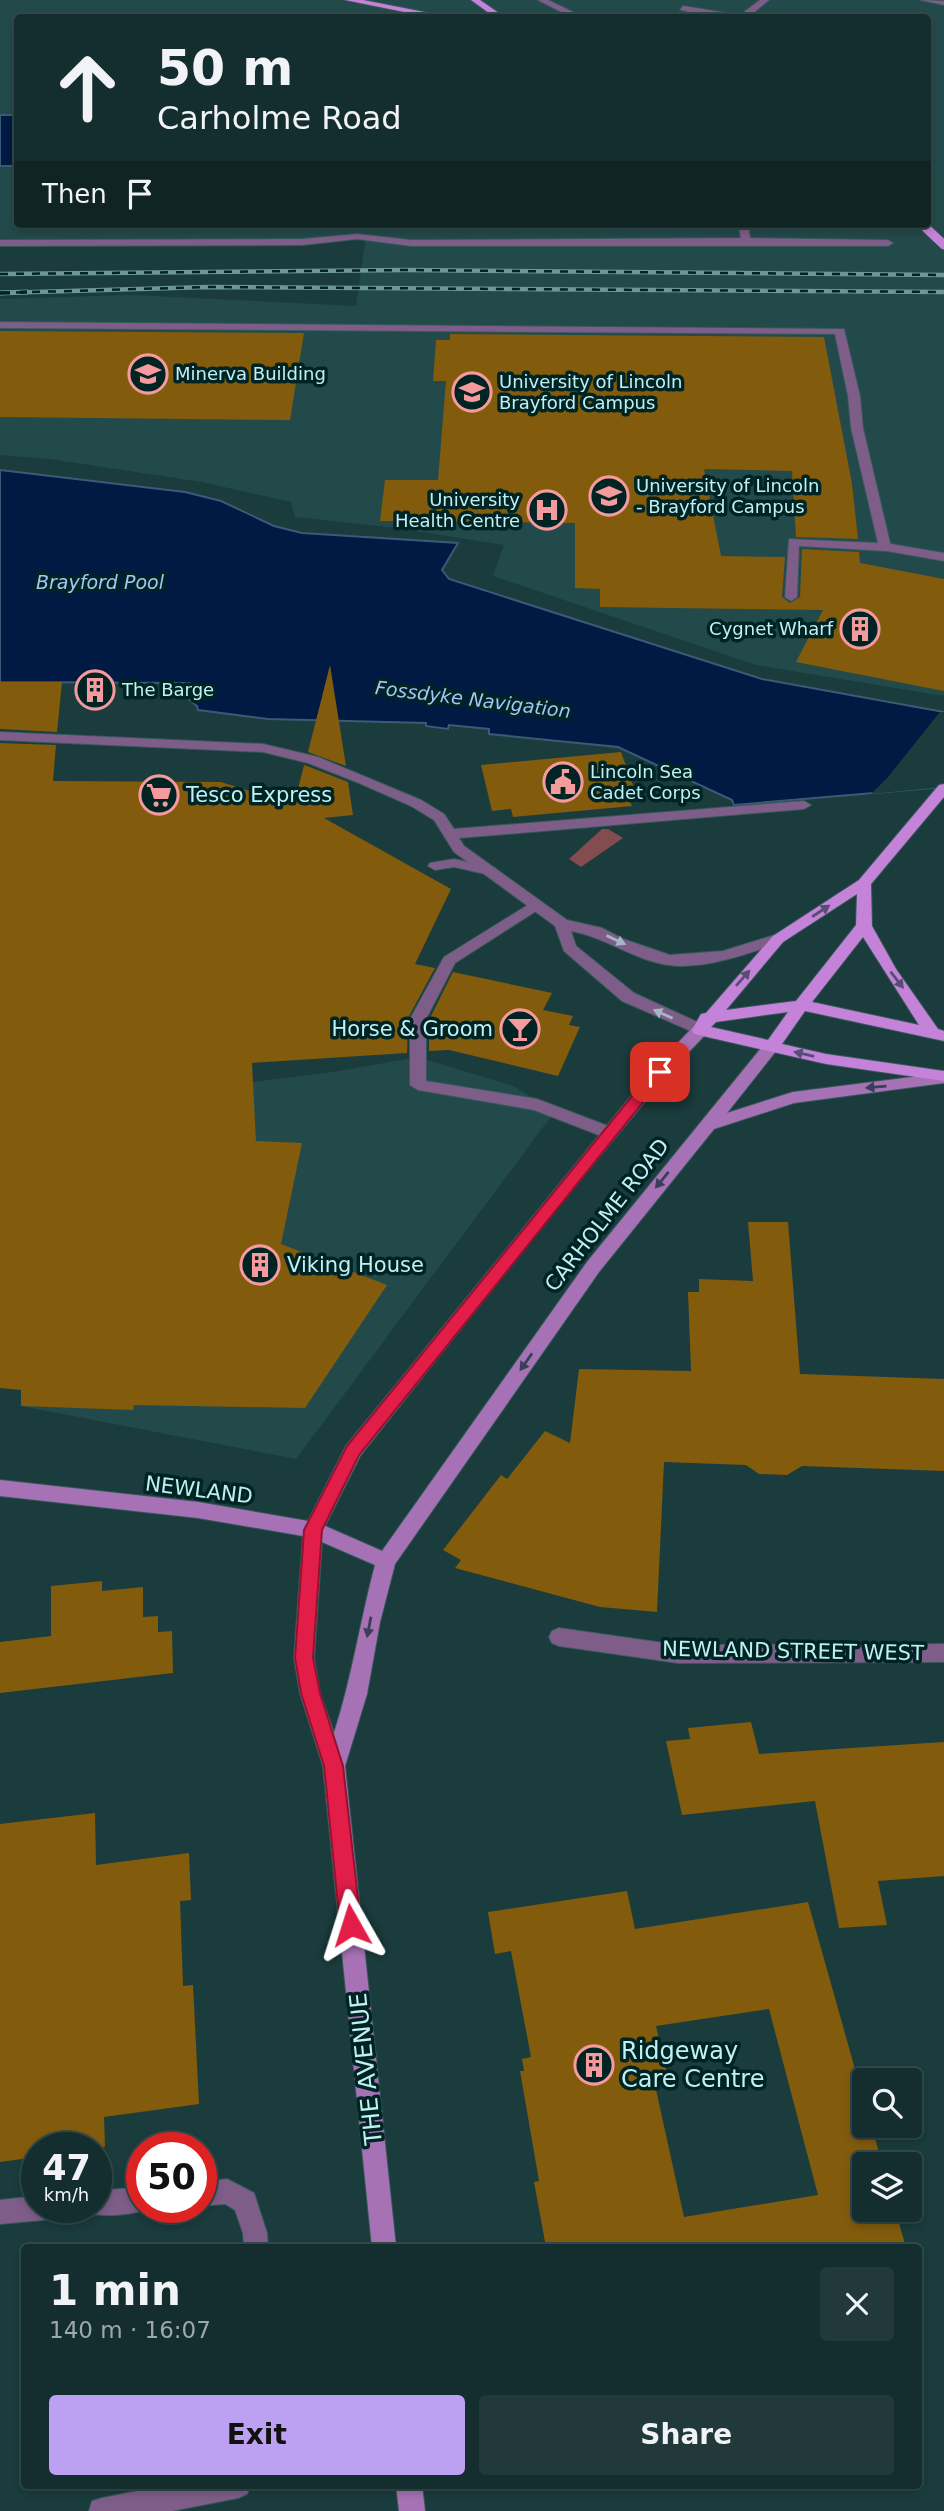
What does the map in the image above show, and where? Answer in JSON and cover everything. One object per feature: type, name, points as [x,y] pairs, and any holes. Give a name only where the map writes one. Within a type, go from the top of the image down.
[{"type":"main road","points":[[349,0],[428,14]]},
{"type":"main road","points":[[475,0],[496,14]]},
{"type":"main road","points":[[926,228],[944,245]]},
{"type":"main road","points":[[313,1530],[353,1451],[610,1133],[778,939],[864,883],[944,788]]},
{"type":"main road","points":[[864,883],[864,926],[889,970],[938,1035]]},
{"type":"main road","points":[[772,1046],[864,926]]},
{"type":"main road","points":[[703,1024],[801,1005],[938,1035]]},
{"type":"main road","points":[[703,1024],[772,1046],[825,1059],[944,1077]]},
{"type":"main road","name":"CARHOLME ROAD","points":[[386,1561],[593,1267],[772,1046]]},
{"type":"main road","points":[[705,1126],[793,1098],[944,1077]]},
{"type":"main road","name":"NEWLAND","points":[[0,1488],[198,1510],[313,1530],[386,1561]]},
{"type":"main road","name":"THE AVENUE","points":[[313,1530],[304,1658],[310,1693],[334,1766],[384,2244]]},
{"type":"main road","name":"THE AVENUE","points":[[334,1766],[357,1694],[370,1622],[386,1561]]},
{"type":"main road","points":[[409,2489],[412,2511]]},
{"type":"street","points":[[541,0],[571,14]]},
{"type":"street","points":[[746,14],[765,0]]},
{"type":"street","points":[[924,0],[944,3]]},
{"type":"street","points":[[683,8],[722,14]]},
{"type":"street","points":[[681,14],[708,12]]},
{"type":"street","points":[[744,228],[746,241]]},
{"type":"street","points":[[0,243],[302,242],[341,236],[383,236],[411,243],[888,243]]},
{"type":"street","points":[[0,325],[840,331],[854,396],[857,428],[885,547]]},
{"type":"street","points":[[791,597],[793,542],[885,547],[944,556]]},
{"type":"street","points":[[0,736],[277,750],[364,780],[416,803],[439,817],[459,849],[562,924],[597,931],[618,942],[669,960],[724,956],[778,939]]},
{"type":"street","points":[[450,834],[804,805]]},
{"type":"street","points":[[435,866],[454,863],[491,871]]},
{"type":"street","points":[[536,905],[449,960],[418,1019],[418,1085],[537,1105],[610,1133]]},
{"type":"street","points":[[562,924],[569,948],[628,997],[703,1024]]},
{"type":"street","name":"NEWLAND STREET WEST","points":[[559,1637],[678,1654],[944,1653]]},
{"type":"street","points":[[217,2192],[227,2191],[245,2202],[255,2244]]},
{"type":"street","points":[[0,2211],[21,2209]]},
{"type":"street","points":[[102,2511],[217,2489]]},
{"type":"shaded area","name":"University of Lincoln - Brayford Campus","points":[[0,0],[944,0],[944,696],[756,665],[493,576],[504,545],[397,528],[295,517],[291,502],[202,482],[50,459],[0,455],[0,299],[131,295],[356,306],[366,236],[278,242],[0,247]]},
{"type":"shaded area","points":[[602,829],[608,829],[623,838],[581,867],[569,859]]},
{"type":"shaded area","points":[[418,1057],[513,1086],[555,1111],[296,1459],[21,1406],[20,1347],[180,1091],[333,1072]]},
{"type":"water","points":[[0,115],[14,115],[14,166],[0,166]]},
{"type":"water","name":"Brayford Pool","points":[[0,470],[185,492],[221,501],[274,526],[302,533],[458,543],[442,570],[449,579],[762,679],[944,712],[944,787],[734,805],[732,800],[618,747],[489,734],[489,729],[449,725],[448,729],[426,726],[426,723],[268,719],[198,710],[187,698],[190,683],[0,682]]},
{"type":"pier","points":[[940,712],[944,712],[944,787],[871,794],[888,777]]},
{"type":"building","name":"Minerva Building","points":[[0,331],[304,333],[290,420],[0,417]]},
{"type":"building","points":[[450,334],[824,337],[852,484],[858,539],[796,537],[792,471],[704,469],[721,556],[785,557],[782,597],[790,603],[800,597],[802,549],[859,552],[860,563],[944,579],[944,691],[796,662],[823,610],[600,607],[600,589],[575,588],[575,523],[380,521],[385,480],[438,480],[446,381],[433,381],[436,340],[450,340]]},
{"type":"building","points":[[330,665],[346,766],[308,752]]},
{"type":"building","points":[[0,682],[62,682],[57,732],[0,729]]},
{"type":"building","points":[[0,743],[56,745],[53,781],[221,782],[294,805],[304,765],[348,782],[353,815],[324,818],[451,889],[415,964],[435,968],[408,1018],[407,1053],[252,1063],[256,1141],[302,1143],[281,1244],[387,1285],[305,1408],[134,1405],[133,1410],[21,1406],[21,1390],[0,1388]]},
{"type":"building","name":"Lincoln Sea Cadet Corps","points":[[621,752],[636,793],[627,794],[632,806],[513,817],[511,809],[492,811],[481,765]]},
{"type":"building","name":"Horse & Groom","points":[[453,972],[552,993],[543,1010],[573,1016],[569,1025],[580,1027],[558,1076],[449,1050],[429,1051],[429,1020]]},
{"type":"building","points":[[748,1222],[788,1222],[800,1374],[944,1379],[944,1471],[802,1466],[787,1475],[759,1474],[746,1465],[664,1462],[657,1612],[600,1607],[455,1568],[461,1560],[443,1550],[501,1475],[507,1479],[545,1431],[570,1443],[579,1369],[691,1371],[688,1292],[699,1292],[699,1279],[753,1281]]},
{"type":"building","points":[[102,1581],[102,1591],[143,1587],[143,1617],[158,1616],[158,1632],[172,1631],[173,1673],[0,1693],[0,1642],[51,1636],[51,1586]]},
{"type":"building","points":[[751,1722],[759,1754],[944,1742],[944,1876],[878,1881],[887,1925],[839,1928],[815,1801],[682,1815],[666,1741],[690,1739],[688,1728]]},
{"type":"building","points":[[95,1813],[96,1865],[189,1853],[191,1900],[180,1901],[183,1986],[193,1985],[199,2104],[104,2117],[104,2132],[21,2132],[21,2159],[0,2162],[0,1824]]},
{"type":"building","name":"Ridgeway Care Centre","points":[[627,1891],[635,1929],[808,1902],[855,2068],[852,2068],[852,2138],[875,2138],[879,2152],[852,2152],[852,2222],[899,2222],[905,2244],[545,2244],[534,2182],[539,2181],[520,2071],[524,2071],[522,2059],[531,2057],[511,1951],[495,1954],[488,1912]],"holes":[[[769,2009],[818,2195],[684,2217],[655,2085],[669,2083],[656,2026]]]},
{"type":"railway","points":[[0,274],[406,270],[944,275]]},
{"type":"railway","points":[[27,292],[0,293],[208,287],[944,292]]},
{"type":"place","name":"Minerva Building","points":[[148,374]]},
{"type":"place","name":"University of Lincoln Brayford Campus","points":[[472,392]]},
{"type":"place","name":"University of Lincoln - Brayford Campus","points":[[609,496]]},
{"type":"place","name":"University Health Centre","points":[[547,510]]},
{"type":"place","name":"Cygnet Wharf","points":[[860,629]]},
{"type":"place","name":"The Barge","points":[[95,690]]},
{"type":"place","name":"Lincoln Sea Cadet Corps","points":[[563,782]]},
{"type":"place","name":"Tesco Express","points":[[159,795]]},
{"type":"place","name":"Horse & Groom","points":[[520,1029]]},
{"type":"place","name":"Viking House","points":[[260,1265]]},
{"type":"place","name":"Ridgeway Care Centre","points":[[594,2065]]},
{"type":"route","points":[[351,1925],[334,1766],[310,1693],[304,1658],[313,1530],[353,1451],[660,1072]]},
{"type":"water label","name":"Fossdyke Navigation","points":[[473,699]]}]
